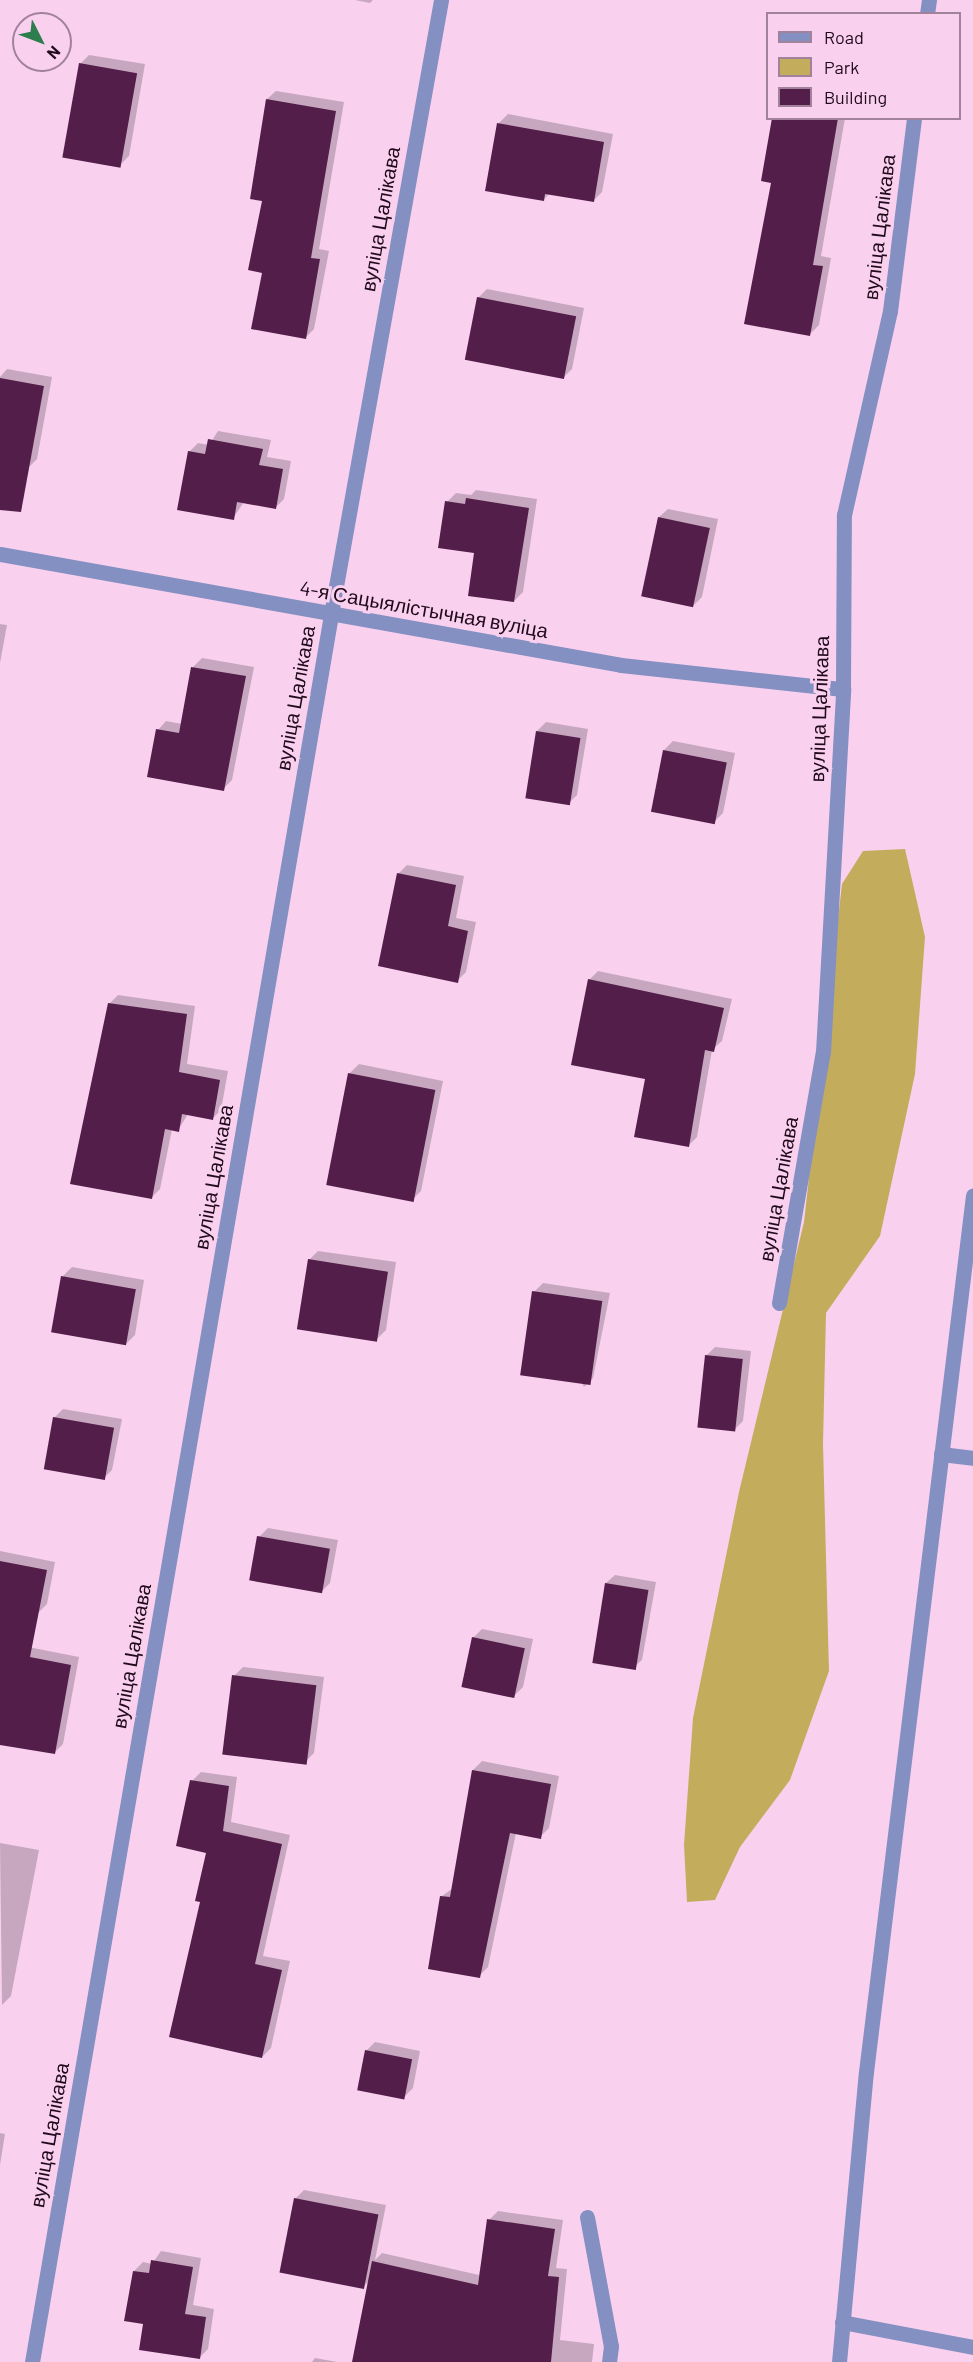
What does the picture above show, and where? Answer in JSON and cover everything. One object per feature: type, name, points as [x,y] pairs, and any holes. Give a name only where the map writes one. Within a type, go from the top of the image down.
[{"type":"street","name":"вуліца Цалікава","points":[[32,2362],[330,614],[441,0]]},
{"type":"street","name":"вуліца Цалікава","points":[[779,1303],[823,1052],[843,689],[844,515],[890,311],[914,120]]},
{"type":"street","name":"4-я Сацыялістычная вуліца","points":[[0,554],[621,665],[843,689]]},
{"type":"street","points":[[839,2362],[866,2072],[973,1196]]},
{"type":"street","points":[[941,1454],[973,1458]]},
{"type":"street","points":[[586,2217],[611,2346],[609,2362]]},
{"type":"street","points":[[842,2322],[973,2347]]},
{"type":"green space","points":[[905,849],[925,937],[915,1074],[880,1236],[826,1313],[823,1444],[829,1671],[790,1780],[740,1847],[715,1900],[687,1902],[684,1845],[693,1718],[739,1492],[804,1222],[842,884],[863,851]]},
{"type":"building","points":[[79,63],[137,73],[120,168],[62,158]]},
{"type":"building","points":[[266,99],[336,111],[311,258],[320,259],[306,339],[251,329],[262,273],[248,270],[262,201],[250,199]]},
{"type":"building","points":[[772,120],[838,120],[813,265],[823,266],[810,336],[744,324],[771,183],[761,181]]},
{"type":"building","points":[[497,123],[604,142],[594,202],[545,194],[544,201],[485,191]]},
{"type":"building","points":[[477,297],[576,316],[564,379],[465,360]]},
{"type":"building","points":[[0,378],[44,386],[21,512],[0,510]]},
{"type":"building","points":[[208,439],[263,449],[259,465],[283,469],[276,509],[237,502],[234,520],[177,510],[188,451],[205,454]]},
{"type":"building","points":[[466,498],[529,508],[514,602],[468,596],[474,553],[438,548],[445,501],[465,504]]},
{"type":"building","points":[[658,517],[710,528],[693,607],[641,596]]},
{"type":"building","points":[[191,667],[246,676],[224,791],[147,777],[156,729],[179,733]]},
{"type":"building","points":[[536,731],[580,738],[570,805],[525,798]]},
{"type":"building","points":[[663,750],[727,762],[715,824],[651,812]]},
{"type":"building","points":[[397,873],[456,885],[448,926],[468,931],[458,983],[378,966]]},
{"type":"building","points":[[588,979],[724,1008],[714,1052],[705,1050],[689,1147],[634,1137],[645,1079],[571,1065]]},
{"type":"building","points":[[108,1003],[187,1014],[179,1072],[220,1080],[213,1120],[182,1114],[179,1132],[165,1129],[152,1199],[70,1184]]},
{"type":"building","points":[[348,1073],[435,1090],[414,1202],[326,1185]]},
{"type":"building","points":[[308,1259],[388,1272],[377,1342],[297,1329]]},
{"type":"building","points":[[61,1276],[136,1289],[126,1345],[51,1332]]},
{"type":"building","points":[[532,1291],[602,1301],[590,1385],[520,1375]]},
{"type":"building","points":[[705,1355],[743,1359],[735,1432],[697,1428]]},
{"type":"building","points":[[53,1417],[114,1428],[105,1480],[44,1469]]},
{"type":"building","points":[[257,1536],[330,1549],[322,1593],[249,1580]]},
{"type":"building","points":[[0,1561],[47,1570],[30,1657],[71,1665],[55,1754],[0,1745]]},
{"type":"building","points":[[605,1583],[648,1590],[636,1670],[592,1663]]},
{"type":"building","points":[[472,1637],[525,1648],[514,1698],[461,1687]]},
{"type":"building","points":[[232,1675],[316,1685],[307,1765],[222,1754]]},
{"type":"building","points":[[472,1770],[551,1784],[541,1839],[510,1833],[480,1978],[428,1969],[440,1896],[450,1897]]},
{"type":"building","points":[[190,1780],[229,1786],[223,1831],[282,1844],[255,1964],[282,1970],[262,2058],[169,2037],[200,1902],[195,1901],[206,1853],[176,1846]]},
{"type":"building","points":[[365,2050],[412,2059],[404,2099],[357,2090]]},
{"type":"building","points":[[294,2198],[378,2214],[364,2289],[279,2273]]},
{"type":"building","points":[[487,2219],[555,2229],[548,2276],[559,2277],[551,2362],[352,2362],[372,2261],[478,2285]]},
{"type":"building","points":[[151,2260],[193,2267],[185,2314],[206,2317],[200,2359],[139,2350],[143,2324],[124,2321],[133,2271],[149,2273]]}]
